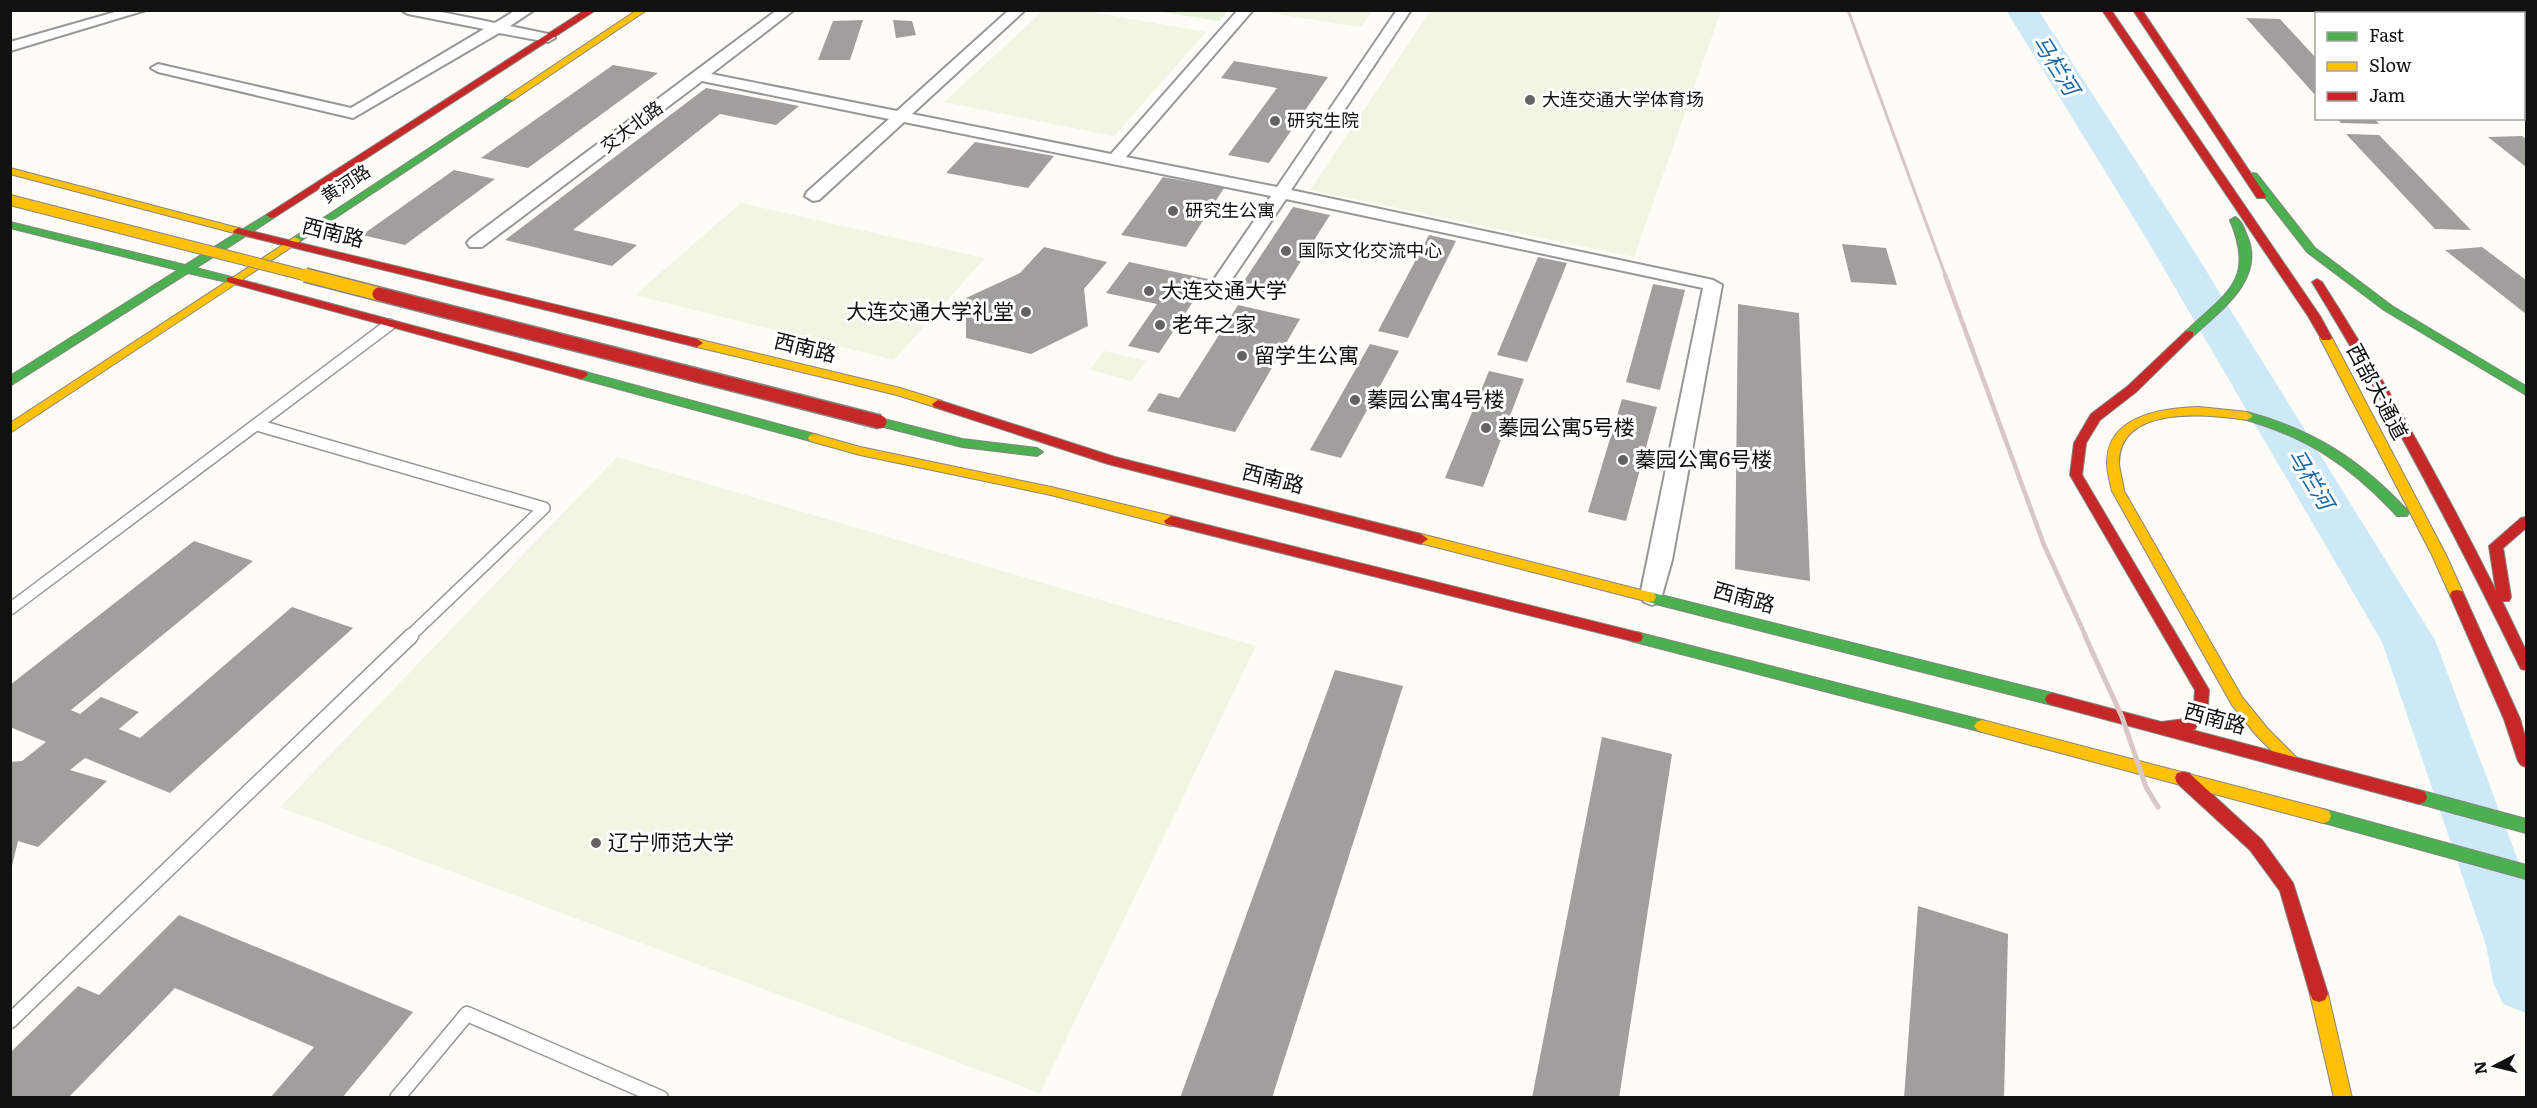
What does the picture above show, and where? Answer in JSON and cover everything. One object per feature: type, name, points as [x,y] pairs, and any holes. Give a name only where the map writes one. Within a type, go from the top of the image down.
[{"type":"main road","name":"黄河路","points":[[10,382],[592,10]]},
{"type":"main road","name":"黄河路","points":[[10,429],[643,10]]},
{"type":"main road","name":"西部大通道","points":[[2106,10],[2314,316],[2439,555],[2512,719],[2526,761]]},
{"type":"main road","name":"西部大通道","points":[[2137,10],[2168,61],[2204,110],[2342,319],[2458,525],[2526,665]]},
{"type":"main road","points":[[2204,110],[2311,250],[2388,308],[2526,391]]},
{"type":"main road","points":[[2165,727],[2190,725],[2201,705],[2202,690],[2076,475],[2080,443],[2095,417],[2132,388],[2242,282],[2250,259],[2245,237],[2186,126]]},
{"type":"main road","name":"西南路","points":[[10,171],[288,244],[900,392],[1112,460],[2165,727],[2526,826]]},
{"type":"main road","points":[[10,200],[962,443],[1112,460]]},
{"type":"main road","points":[[10,225],[234,281],[860,452],[1080,498],[1604,629],[2183,778],[2526,872]]},
{"type":"main road","points":[[2291,761],[2262,732],[2237,701],[2118,491],[2111,471],[2115,448],[2141,418],[2167,411],[2208,411],[2246,416],[2290,429],[2323,444],[2373,479],[2439,555]]},
{"type":"main road","points":[[962,443],[1080,498]]},
{"type":"main road","points":[[2513,637],[2499,576],[2496,546],[2525,523]]},
{"type":"main road","points":[[2183,778],[2256,845],[2287,888],[2311,962],[2343,1098]]},
{"type":"street","points":[[10,47],[139,10]]},
{"type":"street","points":[[408,10],[548,38]]},
{"type":"street","points":[[158,68],[353,113],[527,10]]},
{"type":"street","name":"交大北路","points":[[476,243],[787,10]]},
{"type":"street","points":[[813,196],[1018,10]]},
{"type":"street","points":[[1114,160],[1246,10]]},
{"type":"street","points":[[1222,281],[1404,10]]},
{"type":"street","points":[[699,76],[1281,193],[1713,285],[1661,560],[1652,596]]},
{"type":"lane","points":[[10,609],[389,325]]},
{"type":"lane","points":[[10,1021],[544,508],[257,424]]},
{"type":"lane","points":[[397,1098],[467,1014],[661,1098]]},
{"type":"green space","points":[[1228,10],[1219,21],[1156,11]]},
{"type":"green space","points":[[1372,10],[1361,27],[1270,13],[1272,11]]},
{"type":"green space","name":"大连交通大学体育场","points":[[1431,10],[1721,11],[1634,257],[1310,190]]},
{"type":"green space","points":[[1043,11],[1085,11],[1206,32],[1114,136],[944,102]]},
{"type":"green space","points":[[741,203],[985,258],[894,360],[635,295]]},
{"type":"green space","points":[[1104,351],[1146,361],[1132,381],[1090,370]]},
{"type":"green space","points":[[617,457],[1256,646],[1040,1093],[280,807]]},
{"type":"building","points":[[2246,18],[2280,19],[2315,57],[2315,95]]},
{"type":"building","points":[[863,20],[850,60],[818,60],[833,21]]},
{"type":"building","points":[[893,20],[912,21],[916,35],[896,38]]},
{"type":"building","name":"研究生院","points":[[1234,61],[1328,77],[1269,163],[1228,155],[1277,88],[1221,78]]},
{"type":"building","points":[[613,65],[658,73],[528,168],[481,158]]},
{"type":"building","points":[[706,88],[799,106],[776,125],[720,114],[573,230],[637,245],[612,266],[505,240]]},
{"type":"building","points":[[2339,120],[2376,120],[2379,124],[2341,123]]},
{"type":"building","points":[[2346,134],[2379,135],[2471,230],[2435,229]]},
{"type":"building","points":[[2522,136],[2526,139],[2526,167],[2488,137]]},
{"type":"building","points":[[975,142],[1054,156],[1028,188],[946,173]]},
{"type":"building","points":[[454,170],[495,179],[405,245],[362,235]]},
{"type":"building","name":"研究生公寓","points":[[1163,177],[1224,188],[1186,247],[1121,235]]},
{"type":"building","name":"国际文化交流中心","points":[[1293,207],[1330,215],[1279,296],[1240,287]]},
{"type":"building","points":[[1429,235],[1456,241],[1408,338],[1378,331]]},
{"type":"building","points":[[1842,244],[1886,248],[1897,285],[1851,282]]},
{"type":"building","name":"大连交通大学礼堂","points":[[1044,247],[1107,262],[1084,289],[1088,326],[1031,354],[966,338],[966,298],[1020,273]]},
{"type":"building","points":[[2482,247],[2526,280],[2526,314],[2445,250]]},
{"type":"building","points":[[1538,257],[1567,263],[1527,362],[1497,355]]},
{"type":"building","name":"老年之家","points":[[1129,262],[1208,279],[1159,353],[1128,346],[1157,304],[1106,293]]},
{"type":"building","points":[[1653,284],[1685,290],[1660,390],[1626,382]]},
{"type":"building","points":[[1738,304],[1799,313],[1810,581],[1735,569]]},
{"type":"building","name":"留学生公寓","points":[[1238,305],[1300,319],[1235,432],[1147,411],[1159,393],[1179,398]]},
{"type":"building","name":"蓁园公寓4号楼","points":[[1370,344],[1399,351],[1341,458],[1310,450]]},
{"type":"building","name":"蓁园公寓5号楼","points":[[1489,371],[1524,379],[1483,487],[1445,478]]},
{"type":"building","name":"蓁园公寓6号楼","points":[[1622,399],[1657,407],[1626,521],[1588,512]]},
{"type":"building","points":[[194,541],[253,561],[71,710],[80,714],[101,697],[139,712],[119,729],[140,738],[292,607],[353,628],[170,793],[85,758],[70,770],[107,781],[38,847],[18,841],[10,874],[10,762],[22,761],[46,742],[10,727],[10,685]]},
{"type":"building","points":[[1335,670],[1403,686],[1272,1098],[1180,1098]]},
{"type":"building","points":[[1602,737],[1672,754],[1619,1098],[1532,1098]]},
{"type":"building","points":[[1918,906],[2008,934],[2004,1098],[1904,1098]]},
{"type":"building","points":[[179,915],[413,1012],[342,1098],[270,1098],[314,1047],[175,988],[68,1098],[10,1098],[10,1053],[78,986],[99,995]]},
{"type":"waterway","name":"马栏河","points":[[2022,10],[2169,243],[2408,640],[2518,945],[2526,982]]},
{"type":"railway","points":[[1848,10],[1946,277]]},
{"type":"railway","points":[[1945,275],[2044,545],[2086,637]]},
{"type":"railway","points":[[2085,636],[2122,717],[2146,787],[2158,807]]},
{"type":"traffic: fast","points":[[295,240],[510,98]]},
{"type":"traffic: fast","points":[[2253,176],[2311,250],[2388,308],[2526,391]]},
{"type":"traffic: fast","points":[[10,382],[271,215]]},
{"type":"traffic: fast","points":[[2189,334],[2229,297],[2245,272],[2247,257],[2244,240],[2235,220]]},
{"type":"traffic: fast","points":[[10,225],[231,280]]},
{"type":"traffic: fast","points":[[582,375],[814,438]]},
{"type":"traffic: fast","points":[[2247,416],[2270,422],[2313,440],[2369,479],[2402,513]]},
{"type":"traffic: fast","points":[[880,422],[962,443],[1037,452]]},
{"type":"traffic: fast","points":[[1649,597],[2052,699]]},
{"type":"traffic: fast","points":[[1636,637],[1982,726]]},
{"type":"traffic: fast","points":[[2419,797],[2526,826]]},
{"type":"traffic: fast","points":[[2323,816],[2526,872]]},
{"type":"traffic: slow","points":[[510,98],[643,10]]},
{"type":"traffic: slow","points":[[10,171],[238,231]]},
{"type":"traffic: slow","points":[[10,200],[379,294]]},
{"type":"traffic: slow","points":[[10,429],[295,240]]},
{"type":"traffic: slow","points":[[2326,338],[2439,555],[2457,595]]},
{"type":"traffic: slow","points":[[697,343],[900,392],[938,404]]},
{"type":"traffic: slow","points":[[2247,416],[2199,411],[2174,412],[2151,417],[2131,426],[2118,441],[2113,463],[2118,491],[2237,701],[2262,732],[2291,761]]},
{"type":"traffic: slow","points":[[814,438],[860,451],[1051,491],[1171,521]]},
{"type":"traffic: slow","points":[[1421,539],[1649,597]]},
{"type":"traffic: slow","points":[[1982,726],[2323,816]]},
{"type":"traffic: slow","points":[[2319,994],[2343,1098]]},
{"type":"traffic: jam","points":[[271,215],[592,10]]},
{"type":"traffic: jam","points":[[2106,10],[2314,316],[2326,338]]},
{"type":"traffic: jam","points":[[2137,10],[2261,196]]},
{"type":"traffic: jam","points":[[238,231],[697,343]]},
{"type":"traffic: jam","points":[[231,280],[582,375]]},
{"type":"traffic: jam","points":[[2317,282],[2374,375],[2427,470],[2526,665]]},
{"type":"traffic: jam","points":[[379,294],[880,422]]},
{"type":"traffic: jam","points":[[2165,727],[2190,725],[2201,705],[2202,690],[2076,475],[2080,443],[2095,417],[2132,389],[2189,334]]},
{"type":"traffic: jam","points":[[938,404],[1112,461],[1421,539]]},
{"type":"traffic: jam","points":[[1171,521],[1636,637]]},
{"type":"traffic: jam","points":[[2504,597],[2496,546],[2526,521]]},
{"type":"traffic: jam","points":[[2457,595],[2512,719],[2526,761]]},
{"type":"traffic: jam","points":[[2052,699],[2419,797]]},
{"type":"traffic: jam","points":[[2183,778],[2256,845],[2287,888],[2319,994]]},
{"type":"place","name":"大连交通大学体育场","points":[[1530,100]]},
{"type":"place","name":"研究生院","points":[[1275,121]]},
{"type":"place","name":"研究生公寓","points":[[1173,211]]},
{"type":"place","name":"国际文化交流中心","points":[[1286,251]]},
{"type":"place","name":"大连交通大学","points":[[1149,291]]},
{"type":"place","name":"大连交通大学礼堂","points":[[1026,312]]},
{"type":"place","name":"老年之家","points":[[1160,325]]},
{"type":"place","name":"留学生公寓","points":[[1242,356]]},
{"type":"place","name":"蓁园公寓4号楼","points":[[1355,400]]},
{"type":"place","name":"蓁园公寓5号楼","points":[[1486,428]]},
{"type":"place","name":"蓁园公寓6号楼","points":[[1623,460]]},
{"type":"place","name":"辽宁师范大学","points":[[596,843]]}]
